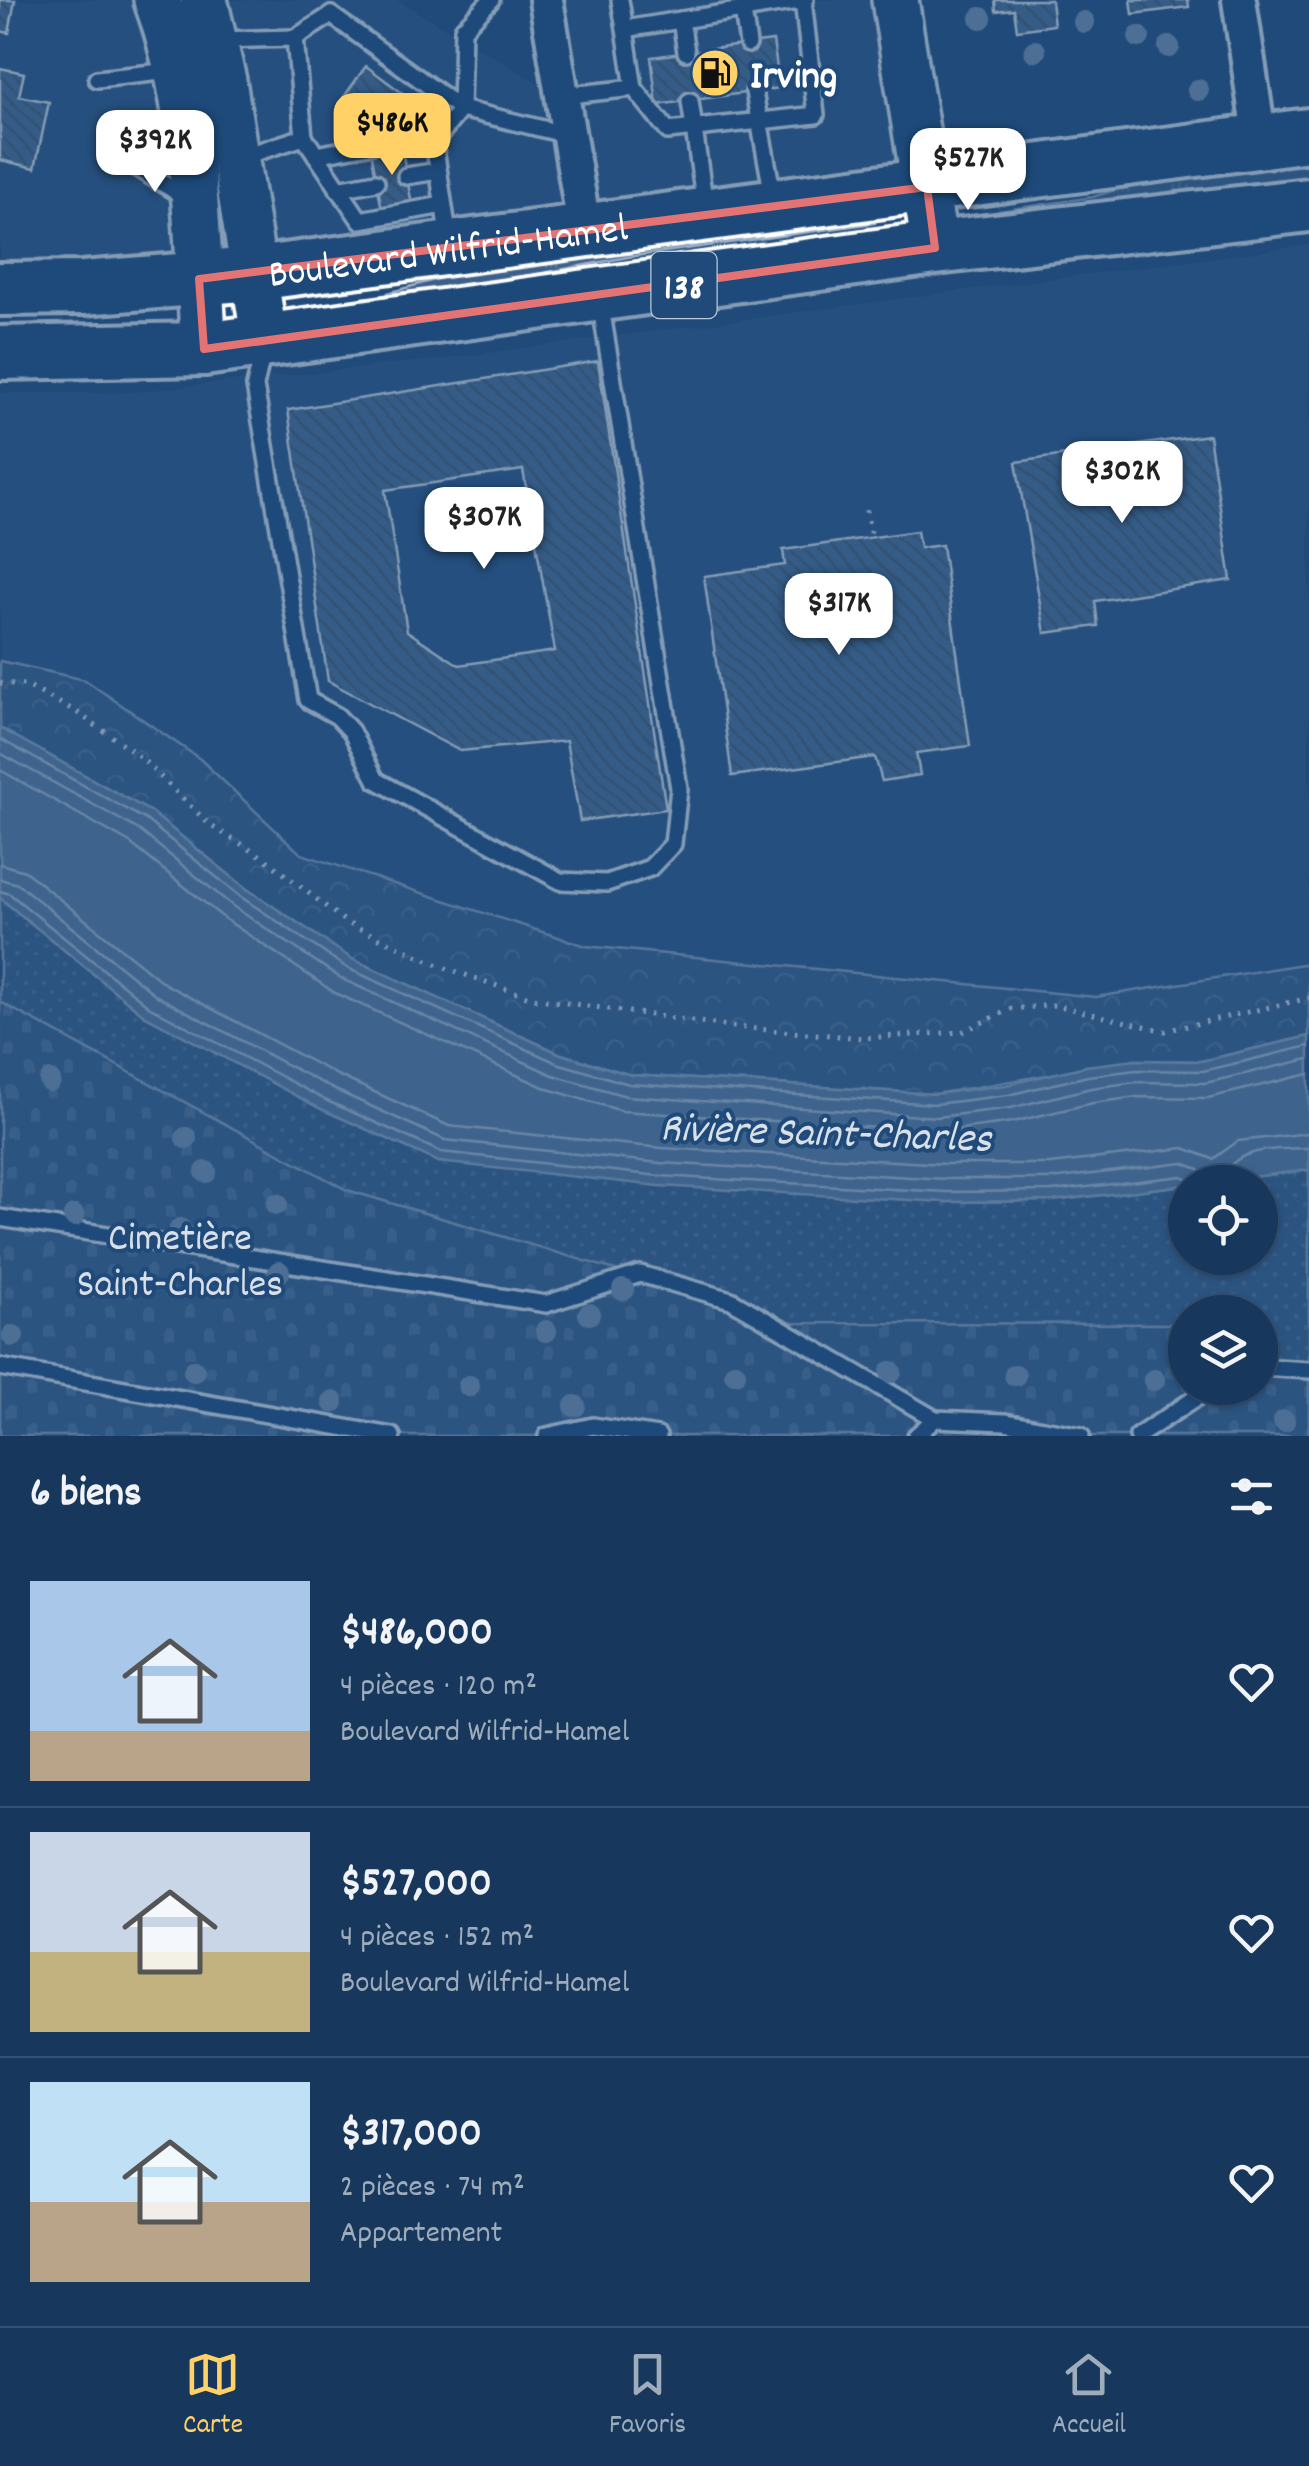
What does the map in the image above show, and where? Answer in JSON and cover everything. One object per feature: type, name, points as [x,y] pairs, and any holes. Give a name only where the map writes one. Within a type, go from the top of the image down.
[{"type":"main road","points":[[157,0],[174,70],[194,203],[204,349]]},
{"type":"main road","points":[[895,0],[936,248]]},
{"type":"main road","points":[[208,20],[266,342]]},
{"type":"main road","name":"Boulevard Wilfrid-Hamel","points":[[0,289],[83,288],[254,274],[447,227],[585,232],[1284,138]]},
{"type":"main road","name":"Boulevard Wilfrid-Hamel","points":[[0,352],[204,349],[936,248],[1309,205]]},
{"type":"street","points":[[546,0],[585,232]]},
{"type":"street","points":[[1239,0],[1284,138]]},
{"type":"lane","points":[[296,38],[304,136],[360,220],[447,227],[434,142],[461,109],[463,29],[491,0]]},
{"type":"lane","points":[[620,0],[634,88],[668,131],[816,115],[804,0],[625,28]]},
{"type":"lane","points":[[744,11],[748,44]]},
{"type":"lane","points":[[208,20],[296,38],[330,15],[461,109],[568,135]]},
{"type":"lane","points":[[682,20],[686,52]]},
{"type":"lane","points":[[97,79],[174,70]]},
{"type":"lane","points":[[560,96],[634,88]]},
{"type":"lane","points":[[754,92],[775,207]]},
{"type":"lane","points":[[690,100],[706,216]]},
{"type":"lane","points":[[234,159],[304,136]]},
{"type":"lane","points":[[316,155],[384,142],[434,142]]},
{"type":"lane","points":[[115,155],[194,203]]},
{"type":"lane","points":[[406,176],[438,171]]},
{"type":"lane","points":[[338,188],[376,182]]},
{"type":"lane","points":[[266,342],[255,386],[308,700],[337,716],[351,731],[376,780],[560,881],[607,883],[650,868],[673,844],[679,788],[599,297]]},
{"type":"lane","points":[[0,1218],[546,1304],[640,1274],[731,1300],[936,1420],[1005,1422],[1072,1434]]},
{"type":"lane","points":[[0,1367],[392,1436]]},
{"type":"lane","points":[[1278,1367],[1309,1370]]},
{"type":"lane","points":[[1138,1436],[1185,1405]]},
{"type":"lane","points":[[916,1436],[936,1420]]},
{"type":"lane","points":[[547,1436],[593,1426],[658,1436]]},
{"type":"path","points":[[866,510],[870,537]]},
{"type":"path","points":[[0,683],[25,686],[76,711],[137,754],[172,793],[211,826],[263,857],[347,922],[443,967],[532,998],[734,1027],[863,1038],[962,1032],[1011,1009],[1055,1005],[1165,1031],[1309,998]]},
{"type":"highlighted area","points":[[927,187],[935,248],[204,349],[199,279]]},
{"type":"shaded area","points":[[0,0],[397,0],[559,95],[546,0],[895,0],[927,187],[0,289]]},
{"type":"shaded area","points":[[1309,245],[1309,963],[1096,997],[586,946],[301,854],[0,661],[0,393],[124,393],[442,359]]},
{"type":"green space","points":[[1309,157],[1309,177],[1000,218],[999,211],[1093,197],[1161,175]]},
{"type":"green space","points":[[874,214],[875,223],[628,257],[389,302],[388,293],[473,269]]},
{"type":"green space","points":[[0,661],[85,680],[200,759],[301,854],[586,946],[1096,997],[1309,963],[1309,1036],[1201,1061],[1135,1060],[935,1094],[631,1075],[561,1054],[352,959],[247,889],[151,812],[0,728]]},
{"type":"green space","points":[[0,898],[144,1015],[321,1109],[439,1162],[945,1202],[1052,1201],[1168,1187],[1168,1275],[1278,1275],[1278,1174],[1309,1170],[1309,1364],[1278,1366],[1278,1295],[1168,1295],[1168,1324],[793,1323],[347,1190],[0,1002]]},
{"type":"green space","name":"Cimetière Saint-Charles","points":[[0,975],[1168,1254],[1168,1275],[1278,1275],[1278,1234],[1309,1194],[1309,1436],[0,1436]]},
{"type":"water","name":"Rivière Saint-Charles","points":[[0,728],[151,812],[247,889],[352,959],[561,1054],[631,1075],[935,1094],[1006,1085],[1086,1066],[1135,1060],[1201,1061],[1309,1036],[1309,1170],[1278,1174],[1278,1165],[1168,1165],[1168,1187],[1052,1201],[945,1202],[659,1186],[439,1162],[321,1109],[144,1015],[0,898]]},
{"type":"building","points":[[0,0],[15,0],[9,33],[0,31]]},
{"type":"building","points":[[995,0],[1051,0],[1054,25],[1017,30],[1014,9],[996,11]]},
{"type":"building","points":[[1131,0],[1188,0],[1189,7],[1133,14]]},
{"type":"building","name":"Irving","points":[[773,41],[780,88],[657,105],[651,57]]},
{"type":"building","points":[[366,66],[412,100],[392,127],[366,132],[348,119],[343,98]]},
{"type":"building","points":[[0,68],[24,73],[19,96],[49,102],[35,168],[0,160]]},
{"type":"building","points":[[401,145],[412,205],[382,210],[371,151]]},
{"type":"building","points":[[598,361],[666,809],[580,821],[566,741],[460,751],[328,681],[288,410]],"holes":[[[523,470],[555,651],[459,665],[407,631],[385,490]]]},
{"type":"building","points":[[1209,435],[1231,580],[1095,601],[1098,626],[1045,633],[1016,462]]},
{"type":"building","points":[[917,531],[920,548],[942,545],[970,746],[916,753],[920,775],[882,781],[875,757],[732,776],[704,576],[785,565],[783,550]]},
{"type":"place","name":"Irving","points":[[715,73]]}]
